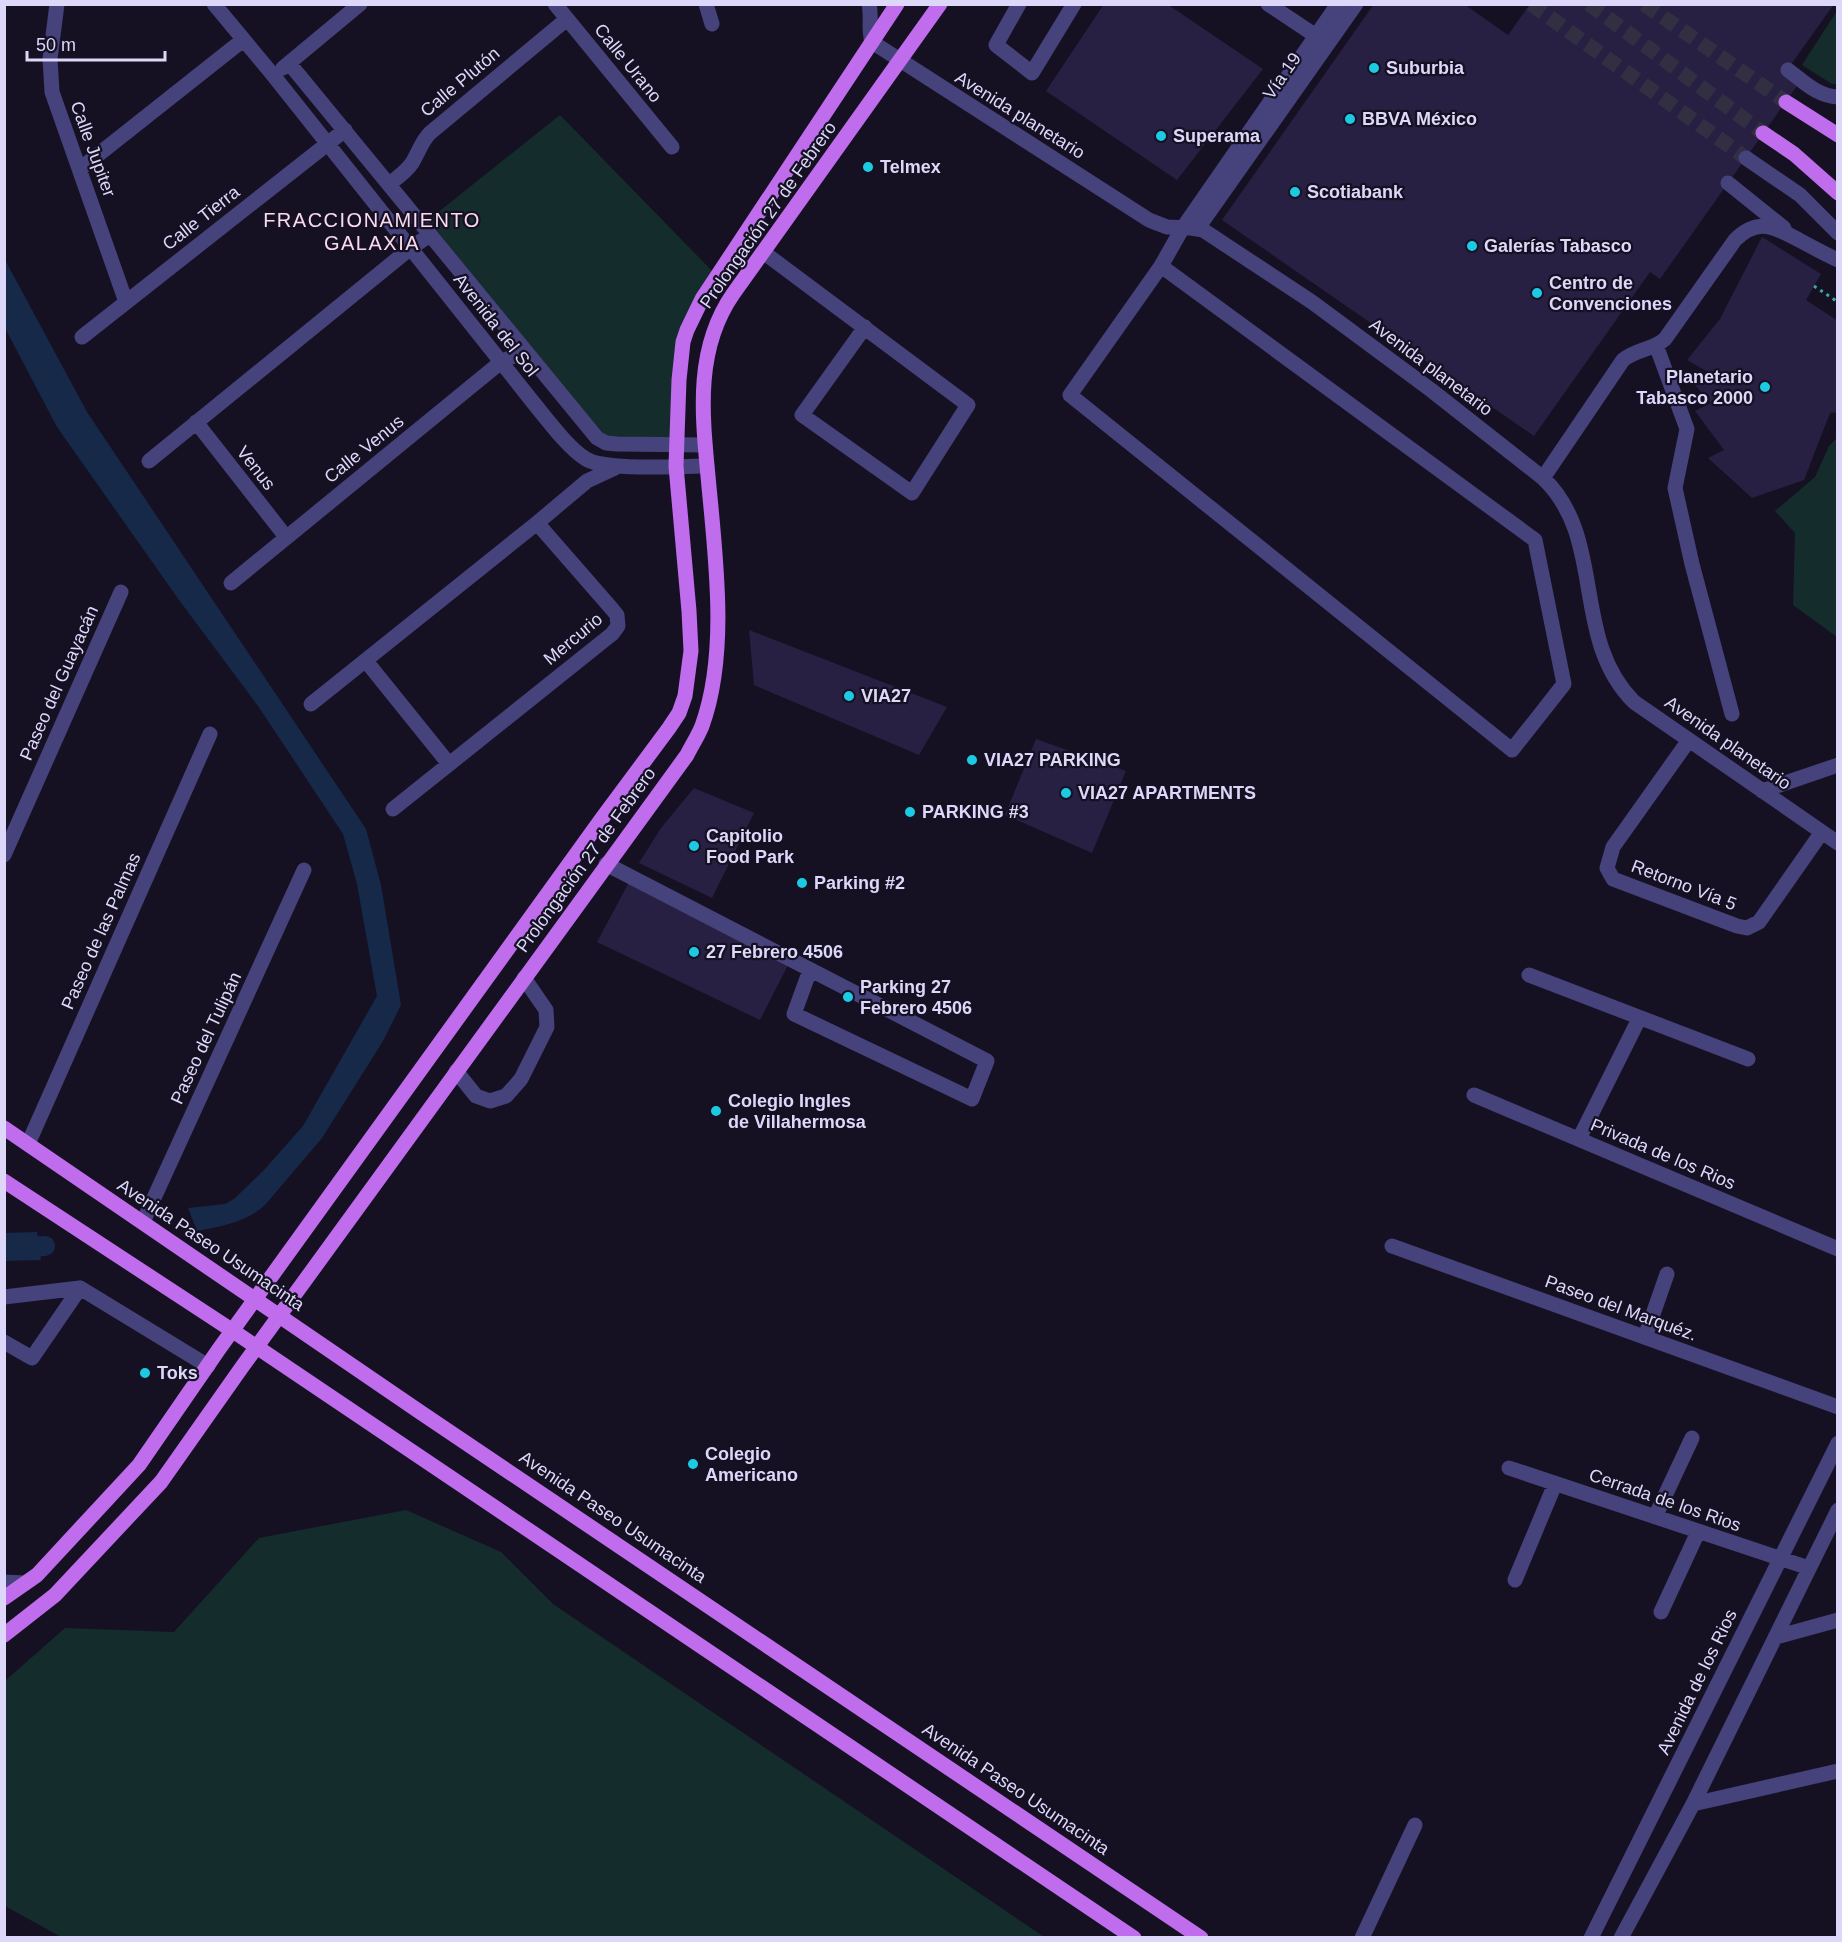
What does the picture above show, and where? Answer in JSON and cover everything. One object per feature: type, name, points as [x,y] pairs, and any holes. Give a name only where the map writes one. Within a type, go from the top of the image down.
[{"type":"main road","name":"Prolongación 27 de Febrero","points":[[4,1598],[37,1575],[139,1465],[255,1299],[679,713],[685,696],[691,651],[676,466],[681,357],[687,330],[702,299],[897,4]]},
{"type":"main road","name":"Prolongación 27 de Febrero","points":[[4,1635],[55,1595],[161,1482],[456,1071],[687,755],[701,729],[708,707],[715,667],[717,574],[705,445],[704,386],[716,322],[763,252],[940,4]]},
{"type":"main road","points":[[1786,102],[1838,135]]},
{"type":"main road","points":[[1763,133],[1794,154],[1838,193]]},
{"type":"main road","name":"Avenida Paseo Usumacinta","points":[[4,1128],[1201,1938]]},
{"type":"main road","points":[[4,1181],[233,1331],[1134,1938]]},
{"type":"street","name":"Calle Jupiter","points":[[57,4],[50,59],[52,92],[126,302]]},
{"type":"street","name":"Avenida del Sol","points":[[214,4],[532,401],[583,457],[595,463]]},
{"type":"street","points":[[273,75],[360,4]]},
{"type":"street","name":"Calle Urano","points":[[555,4],[672,147]]},
{"type":"street","points":[[706,4],[712,24]]},
{"type":"street","points":[[869,4],[872,42]]},
{"type":"street","points":[[1019,4],[996,45],[1032,73],[1074,4]]},
{"type":"street","name":"Vía 19","points":[[1161,266],[1535,540],[1564,684],[1512,750],[1070,395],[1161,266],[1182,229],[1338,4]]},
{"type":"street","name":"Vía 19","points":[[1198,228],[1356,4]]},
{"type":"street","points":[[1276,7],[1316,36]]},
{"type":"street","name":"Calle Plutón","points":[[389,184],[411,164],[422,141],[430,133],[567,19]]},
{"type":"street","points":[[80,169],[243,40]]},
{"type":"street","name":"Avenida planetario","points":[[872,42],[1149,220],[1167,227],[1198,228],[1330,316],[1431,390],[1543,478],[1558,495],[1573,523],[1584,566],[1595,630],[1613,677],[1634,702],[1838,843]]},
{"type":"street","name":"Avenida del Sol","points":[[289,63],[593,434],[601,441],[611,444]]},
{"type":"street","points":[[1788,70],[1816,91],[1826,96],[1838,97]]},
{"type":"street","name":"Calle Tierra","points":[[82,338],[345,130]]},
{"type":"street","points":[[1746,158],[1800,195],[1838,233]]},
{"type":"street","points":[[1728,183],[1797,239]]},
{"type":"street","points":[[1543,478],[1623,360],[1656,345],[1669,334],[1739,236],[1751,228],[1764,226],[1778,228],[1838,260]]},
{"type":"street","points":[[149,461],[430,235]]},
{"type":"street","points":[[763,252],[865,327],[968,405],[912,493],[802,415],[865,327]]},
{"type":"street","points":[[1656,345],[1687,429],[1675,488],[1692,564],[1732,714]]},
{"type":"street","name":"Calle Venus","points":[[231,583],[501,362],[524,351]]},
{"type":"street","name":"Venus","points":[[196,422],[286,537]]},
{"type":"street","points":[[587,481],[602,450],[611,444],[705,445]]},
{"type":"street","points":[[595,463],[621,466],[707,466]]},
{"type":"street","points":[[311,704],[587,481],[600,473],[621,466]]},
{"type":"street","name":"Mercurio","points":[[393,809],[612,634],[618,626],[617,615],[537,523]]},
{"type":"street","name":"Paseo del Guayacán","points":[[4,855],[121,592]]},
{"type":"street","points":[[366,660],[449,764]]},
{"type":"street","name":"Paseo de las Palmas","points":[[28,1144],[210,734]]},
{"type":"street","name":"Retorno Vía 5","points":[[1689,740],[1613,847],[1608,857],[1607,868],[1613,879],[1747,928],[1759,922],[1822,832]]},
{"type":"street","points":[[1762,791],[1838,765]]},
{"type":"street","points":[[606,864],[987,1061],[972,1099],[794,1014],[810,970]]},
{"type":"street","name":"Paseo del Tulipán","points":[[143,1222],[304,870]]},
{"type":"street","points":[[1529,975],[1748,1059]]},
{"type":"street","points":[[456,1071],[476,1096],[490,1101],[506,1096],[521,1079],[547,1027],[546,1010],[524,978]]},
{"type":"street","points":[[1579,1139],[1639,1019]]},
{"type":"street","name":"Privada de los Rios","points":[[1474,1095],[1838,1249]]},
{"type":"street","name":"Paseo del Marquéz.","points":[[1392,1246],[1838,1407]]},
{"type":"street","points":[[1645,1337],[1667,1274]]},
{"type":"street","points":[[4,1342],[32,1358],[80,1288]]},
{"type":"street","points":[[4,1297],[80,1288],[208,1366]]},
{"type":"street","points":[[1655,1517],[1692,1438]]},
{"type":"street","name":"Avenida de los Rios","points":[[1591,1938],[1838,1443]]},
{"type":"street","name":"Cerrada de los Rios","points":[[1509,1468],[1809,1568]]},
{"type":"street","points":[[1515,1580],[1556,1484]]},
{"type":"street","points":[[1621,1938],[1693,1804],[1838,1510]]},
{"type":"street","points":[[1661,1612],[1698,1532]]},
{"type":"street","points":[[4,1582],[24,1583]]},
{"type":"street","points":[[1776,1637],[1838,1620]]},
{"type":"street","points":[[1693,1804],[1838,1771]]},
{"type":"street","points":[[1362,1938],[1415,1825]]},
{"type":"path","points":[[1814,286],[1838,302]]},
{"type":"green space","points":[[1837,11],[1837,84],[1832,84],[1802,65]]},
{"type":"green space","points":[[560,115],[717,276],[694,313],[677,444],[606,443],[422,225]]},
{"type":"green space","points":[[1837,438],[1837,637],[1793,605],[1795,533],[1775,511],[1815,477],[1829,446]]},
{"type":"green space","points":[[406,1510],[501,1552],[553,1604],[1044,1937],[63,1938],[5,1906],[5,1681],[65,1628],[174,1632],[259,1538]]},
{"type":"water","points":[[4,258],[87,412],[366,829],[381,885],[401,1005],[383,1041],[322,1138],[265,1205],[250,1216],[233,1223],[197,1231],[188,1208],[225,1204],[234,1199],[264,1170],[303,1126],[377,996],[357,884],[343,834],[258,706],[179,600],[57,427],[5,328]]},
{"type":"water","points":[[37,1232],[41,1260],[5,1261],[5,1233]]},
{"type":"building","name":"Superama","points":[[1104,4],[1167,4],[1263,69],[1177,180],[1046,91]]},
{"type":"building","name":"Galerías Tabasco","points":[[1374,4],[1464,4],[1508,35],[1530,4],[1834,4],[1785,73],[1799,83],[1660,279],[1650,272],[1534,436],[1222,220]]},
{"type":"building","points":[[1762,237],[1821,274],[1806,300],[1838,321],[1838,412],[1830,413],[1804,480],[1752,498],[1708,458],[1724,450],[1695,411],[1711,403],[1691,381],[1708,372],[1687,360],[1720,319]]},
{"type":"building","name":"VIA27","points":[[749,630],[947,707],[919,755],[754,685]]},
{"type":"building","name":"VIA27 APARTMENTS","points":[[1036,739],[1126,771],[1092,853],[1005,815]]},
{"type":"building","name":"Capitolio Food Park","points":[[694,788],[754,813],[712,898],[639,863],[661,828]]},
{"type":"building","name":"27 Febrero 4506","points":[[632,880],[790,961],[760,1020],[597,942]]},
{"type":"waterway","points":[[4,1248],[45,1246]]},
{"type":"tunnel","points":[[1531,4],[1746,158]]},
{"type":"tunnel","points":[[1589,4],[1763,133]]},
{"type":"tunnel","points":[[1644,4],[1786,102]]},
{"type":"place","name":"Suburbia","points":[[1374,68]]},
{"type":"place","name":"BBVA México","points":[[1350,119]]},
{"type":"place","name":"Superama","points":[[1161,136]]},
{"type":"place","name":"Telmex","points":[[868,167]]},
{"type":"place","name":"Scotiabank","points":[[1295,192]]},
{"type":"place","name":"Galerías Tabasco","points":[[1472,246]]},
{"type":"place","name":"Centro de Convenciones","points":[[1537,293]]},
{"type":"place","name":"Planetario Tabasco 2000","points":[[1765,387]]},
{"type":"place","name":"VIA27","points":[[849,696]]},
{"type":"place","name":"VIA27 PARKING","points":[[972,760]]},
{"type":"place","name":"VIA27 APARTMENTS","points":[[1066,793]]},
{"type":"place","name":"PARKING #3","points":[[910,812]]},
{"type":"place","name":"Capitolio Food Park","points":[[694,846]]},
{"type":"place","name":"Parking #2","points":[[802,883]]},
{"type":"place","name":"27 Febrero 4506","points":[[694,952]]},
{"type":"place","name":"Parking 27 Febrero 4506","points":[[848,997]]},
{"type":"place","name":"Colegio Ingles de Villahermosa","points":[[716,1111]]},
{"type":"place","name":"Toks","points":[[145,1373]]},
{"type":"place","name":"Colegio Americano","points":[[693,1464]]},
{"type":"district","name":"FRACCIONAMIENTO GALAXIA","points":[[372,232]]}]
